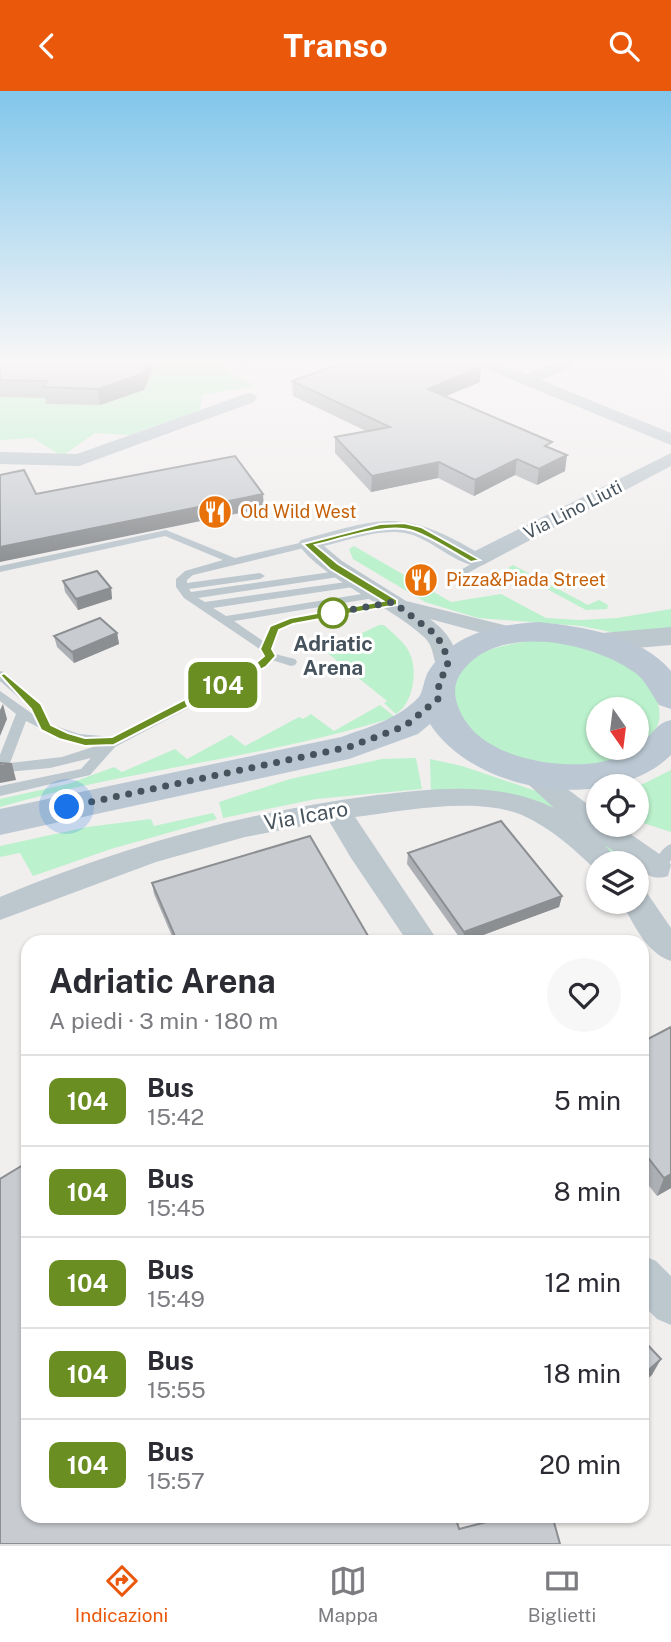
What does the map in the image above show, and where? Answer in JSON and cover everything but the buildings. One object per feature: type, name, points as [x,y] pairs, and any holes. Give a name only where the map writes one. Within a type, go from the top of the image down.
[{"type":"main road","points":[[4,815],[349,747],[405,726],[443,683],[464,652],[486,641],[512,634],[552,633],[602,642],[646,665],[668,682]]},
{"type":"main road","points":[[443,683],[443,717],[456,735],[476,751],[501,764],[529,773],[556,777],[630,771],[661,748],[671,731]]},
{"type":"main road","points":[[349,747],[441,747],[476,751]]},
{"type":"street","points":[[0,458],[79,460],[159,431]]},
{"type":"street","points":[[649,431],[671,440]]},
{"type":"street","name":"Via Lino Liuti","points":[[477,561],[671,460]]},
{"type":"street","points":[[308,544],[380,527],[404,526],[418,529],[477,561]]},
{"type":"street","points":[[308,544],[346,574],[386,598],[435,634],[444,647],[443,683]]},
{"type":"street","points":[[386,598],[512,634]]},
{"type":"street","points":[[602,642],[671,636]]},
{"type":"street","points":[[529,773],[570,806],[667,861]]},
{"type":"street","name":"Via Icaro","points":[[0,909],[60,883],[158,850],[336,808],[428,799],[492,799],[522,805],[560,824],[592,851]]},
{"type":"street","points":[[336,808],[361,851],[419,935]]},
{"type":"street","points":[[641,837],[667,861]]},
{"type":"street","points":[[649,883],[667,861]]},
{"type":"street","points":[[644,914],[651,927],[671,949]]},
{"type":"street","points":[[649,1282],[671,1305]]},
{"type":"lane","points":[[0,579],[3,568],[166,533],[233,561]]},
{"type":"lane","points":[[291,662],[268,652],[203,606],[185,591],[181,579],[189,573],[308,544]]},
{"type":"lane","points":[[457,575],[477,561]]},
{"type":"lane","points":[[185,591],[346,574]]},
{"type":"lane","points":[[203,606],[346,574]]},
{"type":"lane","points":[[222,619],[386,598]]},
{"type":"lane","points":[[22,714],[1,770],[78,758],[222,691],[262,664],[274,628],[290,621],[386,598]]},
{"type":"lane","points":[[0,675],[37,707],[46,727]]},
{"type":"lane","points":[[0,695],[22,714],[64,737],[85,742],[114,741]]},
{"type":"lane","points":[[4,815],[85,772],[105,755],[114,741]]},
{"type":"green space","points":[[0,431],[141,431],[129,435],[95,433],[62,456],[33,438],[0,440]]},
{"type":"green space","points":[[354,546],[451,602],[501,594],[546,618],[580,620],[617,618],[671,609],[671,629],[616,633],[581,626],[478,618],[425,602],[353,559],[349,549]]},
{"type":"green space","points":[[513,565],[588,605],[599,600],[608,605],[607,609],[586,610],[508,568]]},
{"type":"green space","points":[[384,625],[402,642],[408,650],[414,669],[410,695],[396,714],[384,703],[387,701],[325,651]]},
{"type":"green space","points":[[543,640],[574,644],[621,660],[645,680],[654,693],[660,712],[652,735],[649,738],[649,697],[586,697],[586,760],[611,760],[582,766],[559,766],[511,755],[490,745],[472,732],[459,716],[455,695],[456,680],[462,668],[472,659],[515,643]]},
{"type":"green space","points":[[380,705],[395,717],[297,743],[98,783],[0,807],[0,799],[68,784],[114,767],[122,772],[175,749],[187,759],[231,735],[245,746],[299,717],[303,719],[311,714],[334,731]]},
{"type":"green space","points":[[416,758],[422,789],[316,799],[223,818],[219,802],[290,779],[382,759]]},
{"type":"green space","points":[[430,759],[462,766],[536,791],[586,829],[586,836],[556,813],[431,793]]},
{"type":"green space","points":[[671,770],[671,832],[649,825],[649,781]]},
{"type":"green space","points":[[213,813],[217,819],[111,849],[33,876],[20,853],[0,857],[0,846],[87,827],[151,819],[154,826]]},
{"type":"green space","points":[[587,837],[596,837],[615,851],[605,851]]},
{"type":"bus line","name":"104","points":[[0,675],[37,707],[46,727],[64,737],[85,742],[114,741],[262,664],[270,656],[266,649],[274,628],[290,621],[393,602],[334,566],[308,544],[380,527],[404,526],[418,529],[475,560]]},
{"type":"place","name":"Old Wild West","points":[[215,512]]},
{"type":"place","name":"Pizza&Piada Street","points":[[421,580]]},
{"type":"place","name":"Adriatic Arena","points":[[333,613]]},
{"type":"route","points":[[67,807],[349,747],[405,726],[438,699],[439,682],[448,666],[444,647],[435,634],[393,602],[333,613]]}]
